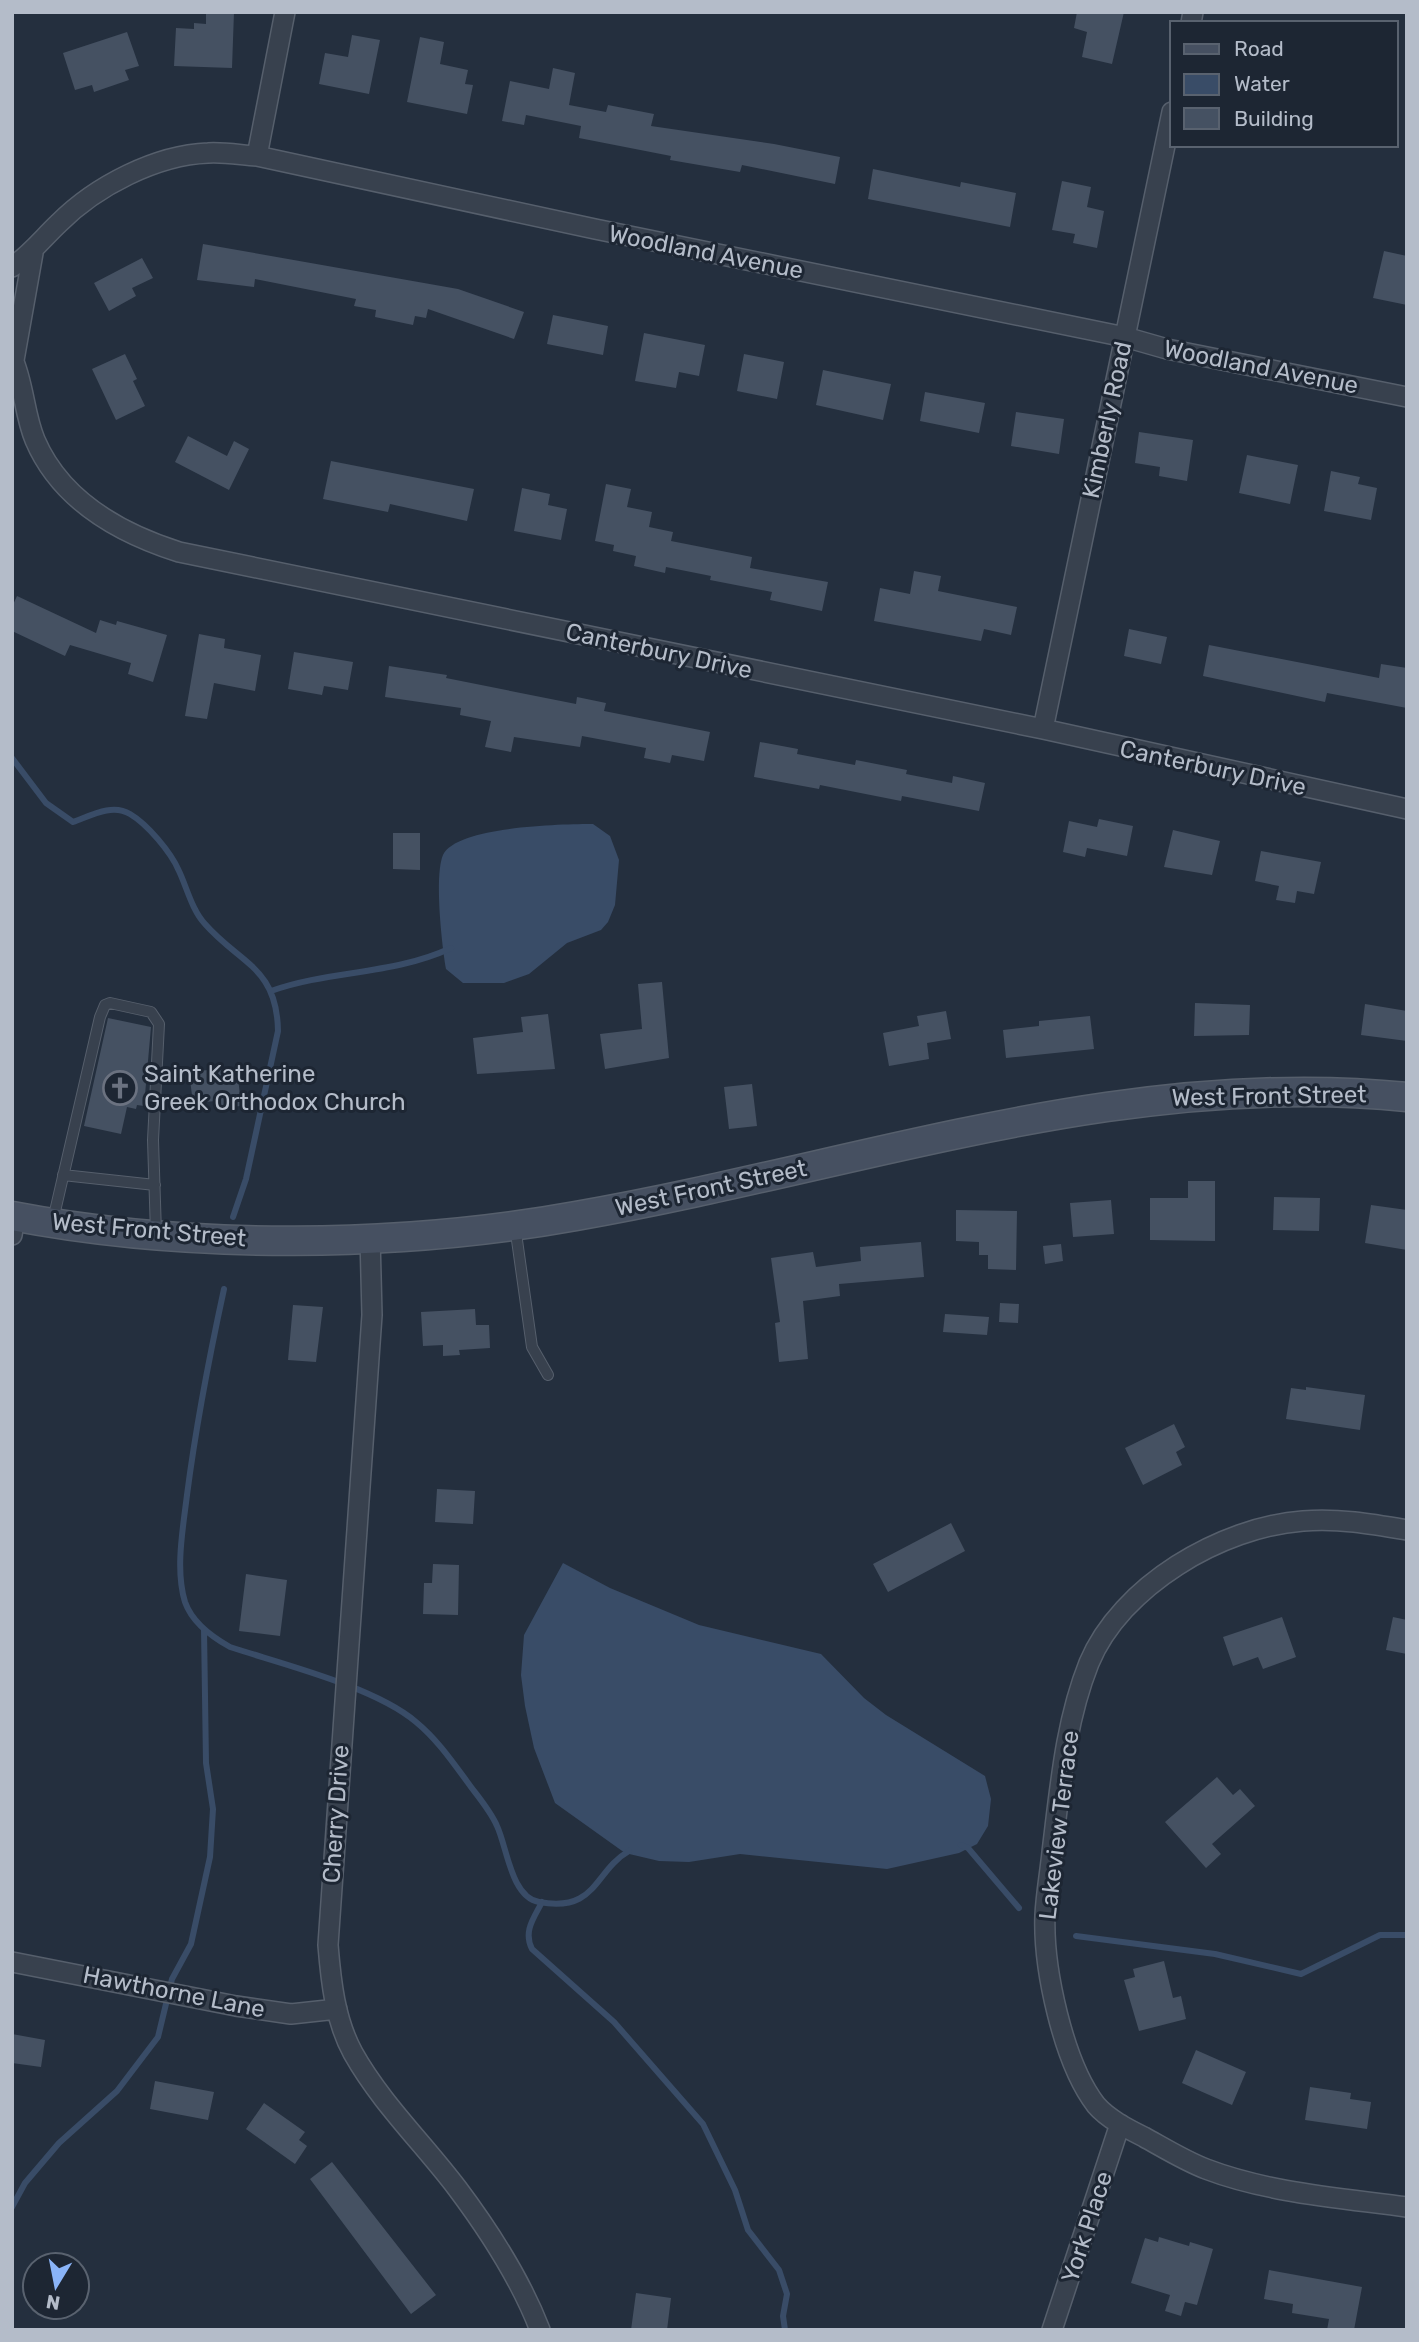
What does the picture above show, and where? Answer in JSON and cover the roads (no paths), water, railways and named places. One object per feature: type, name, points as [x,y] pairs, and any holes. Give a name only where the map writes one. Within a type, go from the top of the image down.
[{"type":"street","points":[[257,156],[285,12]]},
{"type":"street","name":"Kimberly Road","points":[[1043,729],[1170,122]]},
{"type":"street","name":"Woodland Avenue","points":[[12,267],[33,253],[60,222],[95,195],[138,170],[174,158],[208,153],[257,156],[582,226],[1125,337],[1167,349],[1407,397]]},
{"type":"street","points":[[13,358],[33,253]]},
{"type":"street","name":"Canterbury Drive","points":[[13,358],[24,409],[36,442],[64,485],[90,511],[146,542],[179,552],[1043,729],[1407,809]]},
{"type":"street","name":"West Front Street","points":[[13,1223],[52,1223],[156,1233],[289,1240],[515,1226],[644,1203],[1052,1113],[1213,1094],[1325,1092],[1407,1097]]},
{"type":"street","name":"Cherry Drive","points":[[370,1237],[372,1315],[328,1945],[332,1997],[352,2051],[385,2100],[456,2187],[506,2258],[540,2330]]},
{"type":"street","name":"Lakeview Terrace","points":[[1407,1530],[1359,1522],[1303,1521],[1257,1528],[1204,1549],[1153,1582],[1110,1625],[1089,1663],[1066,1739],[1045,1917],[1049,1966],[1061,2025],[1078,2072],[1097,2106],[1120,2124],[1182,2158],[1233,2178],[1407,2207]]},
{"type":"street","name":"Hawthorne Lane","points":[[12,1962],[236,2006],[291,2014],[337,2008]]},
{"type":"street","name":"York Place","points":[[1052,2330],[1120,2124]]},
{"type":"lane","points":[[52,1223],[105,1005],[144,1009],[156,1017],[159,1024],[155,1076],[156,1233]]},
{"type":"lane","points":[[63,1175],[155,1185]]},
{"type":"lane","points":[[515,1226],[531,1347],[548,1375]]},
{"type":"water","points":[[593,824],[610,836],[619,860],[615,905],[608,922],[601,930],[567,943],[529,974],[504,983],[463,983],[446,969],[439,878],[443,855],[452,845],[489,832]]},
{"type":"water","points":[[563,1563],[610,1588],[699,1625],[821,1654],[864,1698],[886,1715],[985,1776],[991,1799],[988,1826],[977,1844],[959,1853],[887,1869],[740,1854],[689,1862],[659,1861],[625,1853],[555,1803],[534,1748],[525,1706],[521,1675],[524,1635]]},
{"type":"waterway","points":[[12,758],[46,803],[73,822],[101,812],[116,810],[130,814],[144,824],[175,864],[200,918],[254,968],[271,993],[278,1031],[246,1179],[233,1217]]},
{"type":"waterway","points":[[271,991],[316,979],[407,963],[451,948]]},
{"type":"waterway","points":[[224,1289],[199,1417],[182,1535],[182,1590],[192,1616],[210,1634],[230,1647],[353,1687],[398,1709],[416,1722],[445,1753],[489,1811],[501,1835],[516,1881],[530,1898],[558,1904],[584,1896],[617,1859],[629,1851]]},
{"type":"waterway","points":[[12,2207],[25,2183],[59,2143],[117,2091],[158,2037],[172,1979],[191,1944],[210,1857],[213,1809],[206,1763],[204,1629]]},
{"type":"waterway","points":[[961,1845],[968,1848],[1019,1908]]},
{"type":"waterway","points":[[542,1902],[529,1930],[532,1949],[614,2022],[703,2124],[735,2190],[748,2230],[779,2270],[787,2294],[783,2316],[785,2330]]},
{"type":"waterway","points":[[1076,1936],[1215,1954],[1301,1974],[1380,1935],[1407,1935]]},
{"type":"place","name":"Saint Katherine Greek Orthodox Church","points":[[120,1088]]}]
